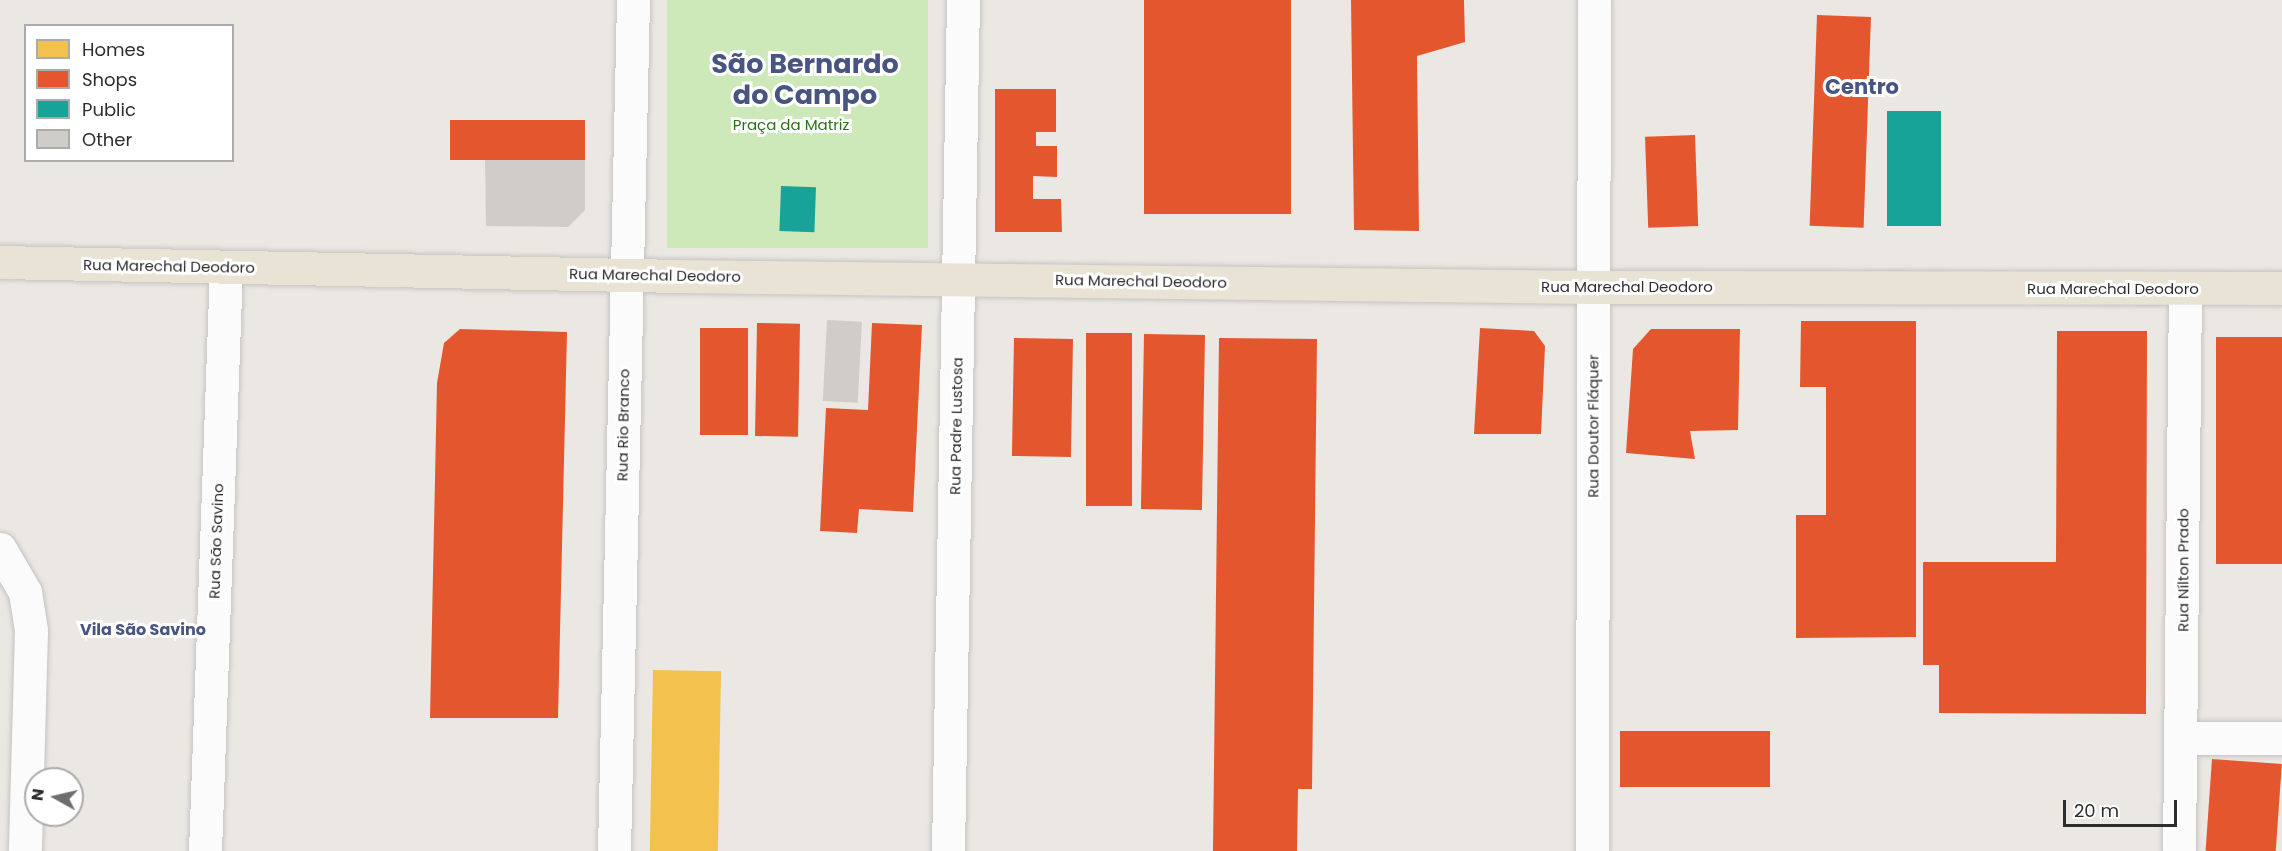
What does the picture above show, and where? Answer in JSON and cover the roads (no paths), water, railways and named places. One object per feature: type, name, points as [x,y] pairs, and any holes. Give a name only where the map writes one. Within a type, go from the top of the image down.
[{"type":"main road","name":"Rua Marechal Deodoro","points":[[0,262],[626,275],[1594,287],[2282,288]]},
{"type":"street","name":"Rua Rio Branco","points":[[614,851],[633,0]]},
{"type":"street","name":"Rua Padre Lustosa","points":[[948,851],[963,0]]},
{"type":"street","name":"Rua Doutor Fláquer","points":[[1592,851],[1594,0]]},
{"type":"street","name":"Rua São Savino","points":[[205,851],[226,267]]},
{"type":"street","name":"Rua Nílton Prado","points":[[2180,851],[2185,289]]},
{"type":"street","points":[[0,549],[25,592],[31,631],[25,851]]},
{"type":"street","points":[[2182,738],[2282,738]]},
{"type":"district","name":"São Bernardo do Campo","points":[[805,78]]},
{"type":"district","name":"Centro","points":[[1862,87]]},
{"type":"district","name":"Vila São Savino","points":[[143,630]]},
{"type":"park label","name":"Praça da Matriz","points":[[791,125]]}]
